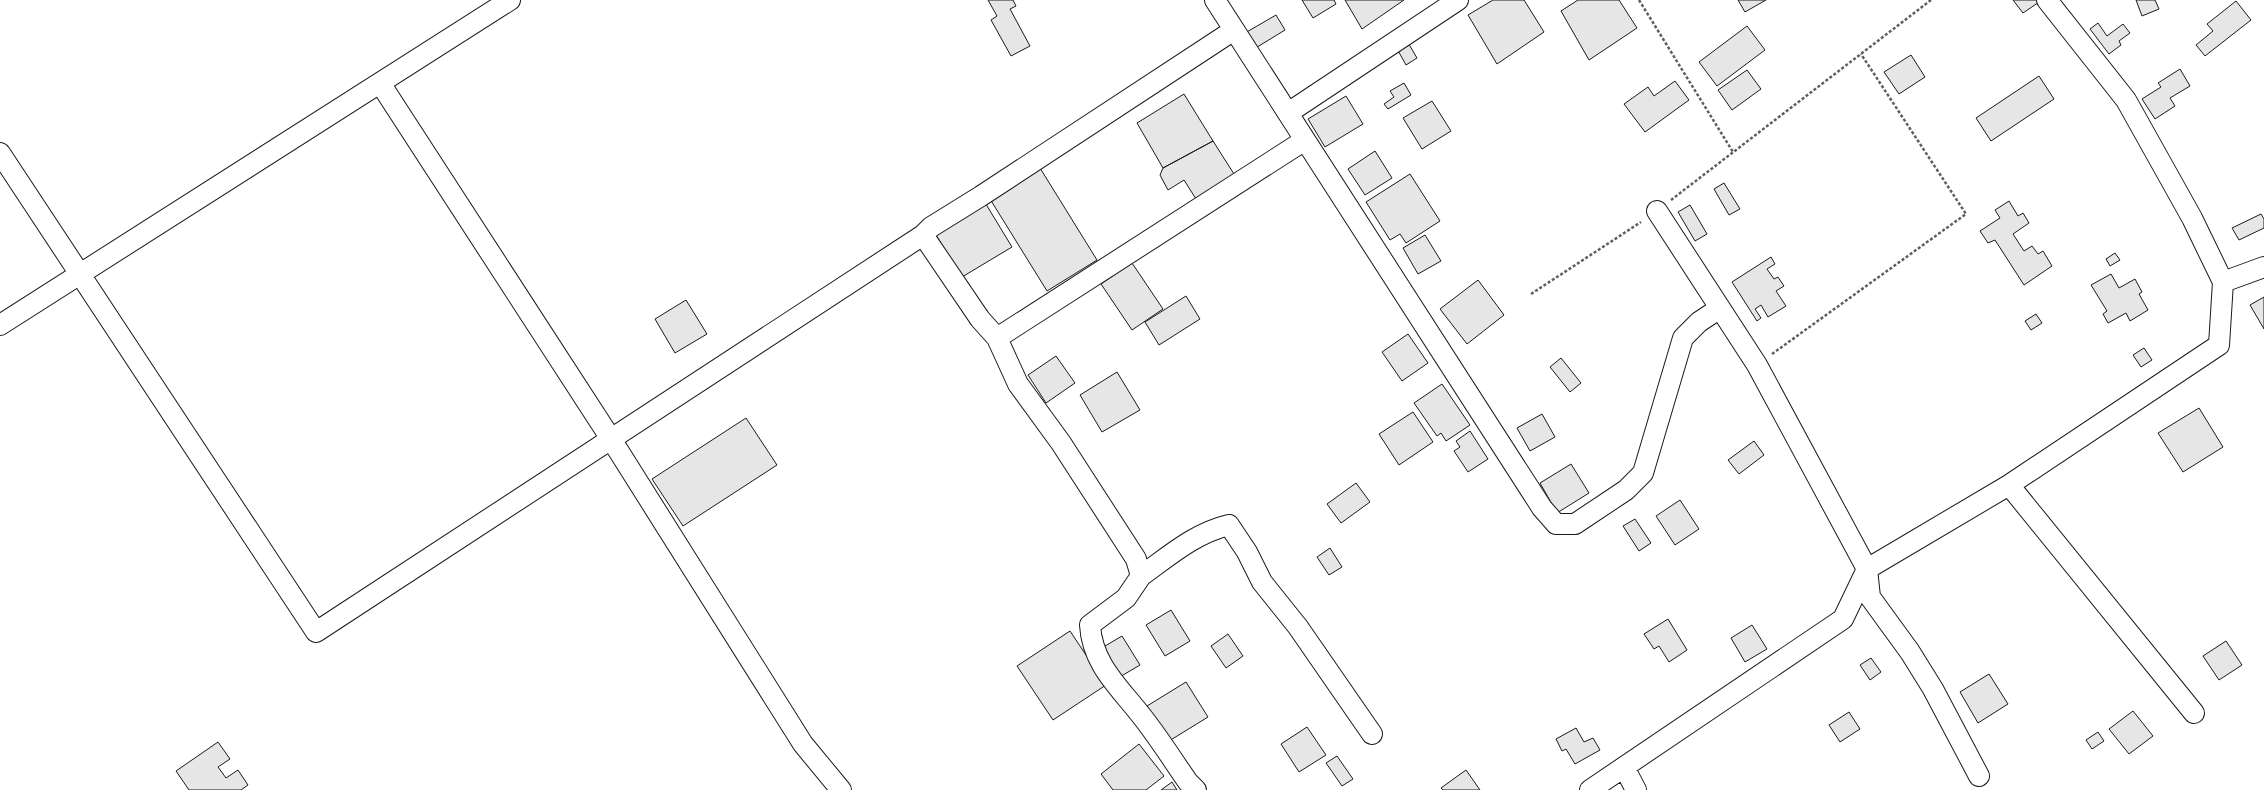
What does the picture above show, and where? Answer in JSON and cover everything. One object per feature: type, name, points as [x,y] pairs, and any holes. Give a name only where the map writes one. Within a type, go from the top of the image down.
[{"type":"street","points":[[0,325],[510,0]]},
{"type":"street","points":[[1215,0],[1542,508],[1556,524],[1575,524],[1626,490],[1643,473],[1683,338],[1699,322],[1720,308]]},
{"type":"street","points":[[1288,113],[1458,0]]},
{"type":"street","points":[[1590,790],[1843,619],[1867,569],[2009,485],[2219,345],[2223,282],[2192,218],[2126,100],[2047,0]]},
{"type":"street","points":[[0,153],[316,632],[923,235],[931,227],[981,196],[1234,30]]},
{"type":"street","points":[[380,83],[610,439],[803,744],[841,790]]},
{"type":"street","points":[[997,338],[1305,140]]},
{"type":"street","points":[[1657,211],[1757,364],[1867,569],[1870,597],[1910,652],[1933,689],[1979,776]]},
{"type":"street","points":[[923,235],[980,319],[997,338],[1018,384],[1061,443],[1136,559],[1141,576]]},
{"type":"street","points":[[2223,282],[2264,267]]},
{"type":"street","points":[[2009,485],[2194,713]]},
{"type":"street","points":[[1196,790],[1140,714],[1108,676],[1090,641],[1090,625],[1126,598],[1141,576],[1176,550],[1210,530],[1229,525],[1247,552],[1262,582],[1298,626],[1372,734]]},
{"type":"street","points":[[1624,767],[1636,790]]},
{"type":"path","points":[[1639,0],[1733,152]]},
{"type":"path","points":[[1531,294],[1657,211],[1931,0]]},
{"type":"path","points":[[1757,364],[1966,214],[1861,54]]},
{"type":"building","points":[[988,0],[1013,0],[1016,6],[1010,9],[1030,46],[1011,56],[991,20],[997,16]]},
{"type":"building","points":[[1302,0],[1334,0],[1336,4],[1313,18]]},
{"type":"building","points":[[1345,0],[1404,0],[1362,29]]},
{"type":"building","points":[[1493,0],[1524,0],[1544,32],[1497,64],[1468,15]]},
{"type":"building","points":[[1578,0],[1619,0],[1637,28],[1589,60],[1561,11]]},
{"type":"building","points":[[1738,0],[1766,0],[1745,12]]},
{"type":"building","points":[[2013,0],[2042,0],[2023,13]]},
{"type":"building","points":[[2136,0],[2155,0],[2159,9],[2142,16]]},
{"type":"building","points":[[2236,1],[2251,20],[2205,56],[2196,45],[2213,31],[2207,24]]},
{"type":"building","points":[[1276,15],[1285,30],[1254,49],[1245,33]]},
{"type":"building","points":[[2098,23],[2107,36],[2123,24],[2130,33],[2119,41],[2121,45],[2109,54],[2090,29]]},
{"type":"building","points":[[1747,26],[1765,50],[1717,86],[1699,62]]},
{"type":"building","points":[[1407,41],[1417,58],[1406,65],[1396,47]]},
{"type":"building","points":[[1911,55],[1925,77],[1899,94],[1884,72]]},
{"type":"building","points":[[2180,69],[2190,86],[2170,98],[2175,106],[2155,119],[2142,99],[2161,87],[2158,83]]},
{"type":"building","points":[[1747,70],[1761,89],[1732,110],[1718,90]]},
{"type":"building","points":[[2039,76],[2054,99],[1991,141],[1976,118]]},
{"type":"building","points":[[1675,81],[1689,100],[1645,132],[1624,104],[1648,87],[1654,96]]},
{"type":"building","points":[[1404,83],[1411,95],[1388,109],[1384,104],[1394,97],[1390,91]]},
{"type":"building","points":[[1184,94],[1213,141],[1163,168],[1137,123]]},
{"type":"building","points":[[1346,96],[1363,124],[1325,147],[1308,119]]},
{"type":"building","points":[[1432,101],[1451,131],[1422,149],[1403,118]]},
{"type":"building","points":[[1213,141],[1234,174],[1196,199],[1184,180],[1168,190],[1160,175],[1163,168]]},
{"type":"building","points":[[1375,151],[1392,178],[1365,195],[1348,169]]},
{"type":"building","points":[[1040,168],[1097,260],[1047,291],[990,199]]},
{"type":"building","points":[[1410,174],[1440,221],[1406,243],[1400,234],[1390,240],[1366,202]]},
{"type":"building","points":[[1724,183],[1740,209],[1729,215],[1714,189]]},
{"type":"building","points":[[981,196],[1012,247],[962,277],[931,227]]},
{"type":"building","points":[[2009,201],[2018,216],[2023,213],[2029,223],[2013,234],[2024,251],[2032,246],[2038,254],[2043,251],[2052,266],[2024,285],[1995,240],[1988,243],[1980,231],[2000,218],[1995,210]]},
{"type":"building","points":[[1690,205],[1707,234],[1695,241],[1678,212]]},
{"type":"building","points":[[2261,214],[2264,219],[2264,228],[2239,240],[2232,228]]},
{"type":"building","points":[[1425,235],[1441,261],[1418,274],[1403,248]]},
{"type":"building","points":[[2115,253],[2120,260],[2110,266],[2106,259]]},
{"type":"building","points":[[1771,257],[1775,264],[1767,269],[1774,279],[1778,277],[1784,286],[1776,291],[1786,306],[1768,317],[1761,305],[1755,309],[1761,318],[1757,321],[1732,282]]},
{"type":"building","points":[[1132,263],[1163,309],[1132,330],[1101,284]]},
{"type":"building","points":[[2111,274],[2119,288],[2135,279],[2142,292],[2139,294],[2148,310],[2130,321],[2126,313],[2108,323],[2103,314],[2107,311],[2091,285]]},
{"type":"building","points":[[1478,280],[1504,315],[1467,344],[1440,309]]},
{"type":"building","points":[[1186,296],[1200,319],[1159,345],[1145,322]]},
{"type":"building","points":[[2264,297],[2264,329],[2250,305]]},
{"type":"building","points":[[686,300],[707,334],[675,353],[655,319]]},
{"type":"building","points":[[2036,314],[2042,323],[2031,330],[2025,321]]},
{"type":"building","points":[[1408,334],[1428,363],[1402,381],[1382,352]]},
{"type":"building","points":[[2144,348],[2152,360],[2141,367],[2133,355]]},
{"type":"building","points":[[1056,356],[1075,383],[1046,403],[1028,375]]},
{"type":"building","points":[[1561,358],[1581,383],[1570,392],[1550,367]]},
{"type":"building","points":[[1117,372],[1140,410],[1102,432],[1080,395]]},
{"type":"building","points":[[1442,384],[1470,425],[1446,441],[1441,433],[1437,436],[1414,403]]},
{"type":"building","points":[[2199,408],[2223,447],[2183,472],[2158,433]]},
{"type":"building","points":[[1413,412],[1433,442],[1399,465],[1379,434]]},
{"type":"building","points":[[1542,414],[1555,437],[1530,451],[1517,428]]},
{"type":"building","points":[[746,418],[777,465],[683,526],[652,479]]},
{"type":"building","points":[[1470,431],[1488,459],[1468,472],[1454,451],[1460,447],[1456,441]]},
{"type":"building","points":[[1754,441],[1764,455],[1739,474],[1728,460]]},
{"type":"building","points":[[1571,464],[1589,493],[1557,513],[1540,483]]},
{"type":"building","points":[[1356,483],[1370,502],[1341,523],[1327,504]]},
{"type":"building","points":[[1680,500],[1699,529],[1675,545],[1656,516]]},
{"type":"building","points":[[1635,519],[1651,543],[1639,551],[1623,526]]},
{"type":"building","points":[[1330,548],[1342,567],[1329,575],[1317,557]]},
{"type":"building","points":[[1171,610],[1190,641],[1165,656],[1146,625]]},
{"type":"building","points":[[1668,619],[1687,650],[1669,662],[1659,646],[1654,649],[1644,634]]},
{"type":"building","points":[[1752,625],[1767,649],[1745,662],[1731,638]]},
{"type":"building","points":[[1070,631],[1106,685],[1053,720],[1017,666]]},
{"type":"building","points":[[1228,634],[1243,656],[1226,668],[1211,646]]},
{"type":"building","points":[[1122,636],[1140,665],[1118,678],[1100,649]]},
{"type":"building","points":[[2226,641],[2242,665],[2219,680],[2203,656]]},
{"type":"building","points":[[1871,658],[1881,672],[1870,680],[1860,665]]},
{"type":"building","points":[[1989,674],[2008,704],[1978,723],[1960,692]]},
{"type":"building","points":[[1186,682],[1208,717],[1169,741],[1147,706]]},
{"type":"building","points":[[2133,711],[2153,736],[2129,754],[2109,729]]},
{"type":"building","points":[[1849,712],[1860,729],[1840,742],[1829,725]]},
{"type":"building","points":[[1307,727],[1326,755],[1299,772],[1281,744]]},
{"type":"building","points":[[1576,728],[1584,742],[1593,738],[1600,750],[1575,764],[1566,749],[1562,751],[1556,739]]},
{"type":"building","points":[[2098,732],[2104,741],[2092,749],[2086,740]]},
{"type":"building","points":[[218,742],[230,759],[218,767],[226,778],[238,770],[248,785],[241,790],[189,790],[176,771]]},
{"type":"building","points":[[1139,744],[1164,776],[1146,790],[1113,790],[1101,774]]},
{"type":"building","points":[[1337,756],[1353,779],[1342,786],[1326,763]]},
{"type":"building","points":[[1466,770],[1480,790],[1443,790],[1441,788]]},
{"type":"building","points":[[1172,782],[1177,790],[1161,790]]}]
